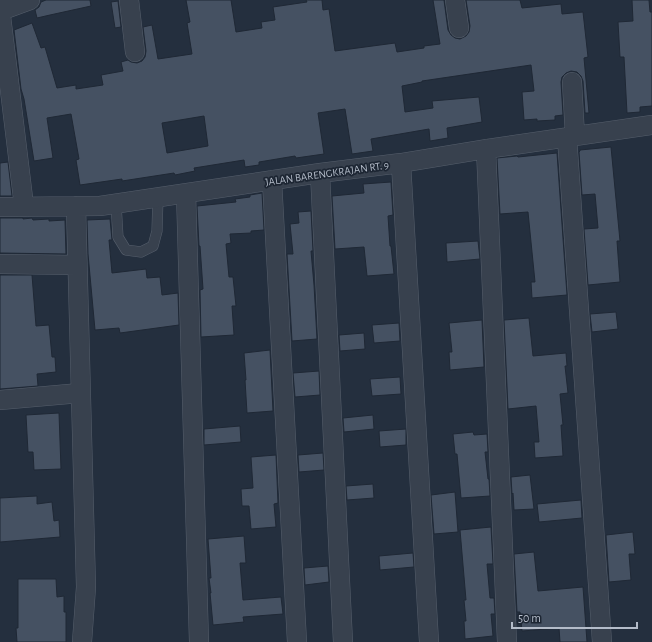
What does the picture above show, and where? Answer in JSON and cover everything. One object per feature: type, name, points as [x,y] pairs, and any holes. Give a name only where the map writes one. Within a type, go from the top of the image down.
[{"type":"street","points":[[0,11],[30,0]]},
{"type":"street","points":[[129,0],[135,52]]},
{"type":"street","points":[[455,0],[458,28]]},
{"type":"street","points":[[0,8],[24,206]]},
{"type":"street","points":[[572,82],[571,137],[602,642]]},
{"type":"street","name":"JALAN BARENGKRAJAN RT. 9","points":[[0,207],[100,206],[652,125]]},
{"type":"street","points":[[486,149],[507,642]]},
{"type":"street","points":[[401,163],[429,642]]},
{"type":"street","points":[[320,173],[343,642]]},
{"type":"street","points":[[272,180],[297,642]]},
{"type":"street","points":[[186,193],[199,642]]},
{"type":"street","points":[[76,206],[86,587],[82,642]]},
{"type":"street","points":[[0,264],[77,265]]},
{"type":"street","points":[[0,400],[80,393]]},
{"type":"lane","points":[[116,203],[118,237],[126,250],[141,252],[153,246],[157,232],[158,197]]},
{"type":"building","points":[[46,0],[90,0],[91,6],[37,18],[35,10],[39,7],[41,2]]},
{"type":"building","points":[[186,0],[231,0],[236,32],[262,28],[261,22],[275,20],[273,7],[307,2],[306,0],[322,0],[323,10],[329,9],[335,51],[395,43],[397,52],[440,44],[433,0],[444,0],[448,30],[455,38],[460,39],[466,36],[469,32],[470,26],[466,0],[520,0],[522,8],[561,4],[562,14],[583,12],[588,57],[584,58],[589,113],[585,113],[583,81],[581,76],[577,72],[571,71],[562,77],[561,82],[563,115],[555,116],[555,120],[524,120],[522,92],[534,91],[531,65],[422,81],[402,86],[405,112],[433,108],[432,101],[479,97],[482,122],[447,128],[448,138],[430,141],[429,129],[371,139],[373,151],[352,154],[345,109],[318,113],[324,154],[296,158],[295,156],[259,162],[259,165],[245,167],[244,160],[194,168],[195,171],[175,175],[174,173],[122,181],[122,179],[80,185],[76,160],[79,159],[71,114],[47,118],[53,158],[34,161],[21,89],[14,30],[32,23],[41,48],[45,47],[57,88],[76,85],[76,89],[103,85],[101,75],[123,71],[121,62],[128,60],[137,63],[142,61],[145,57],[146,51],[143,27],[152,25],[158,59],[192,54],[187,23],[190,22]],"holes":[[[204,116],[208,146],[167,153],[162,123]]]},
{"type":"building","points":[[632,0],[649,0],[650,12],[652,12],[652,106],[640,107],[640,112],[627,113],[624,57],[620,57],[618,22],[633,21]]},
{"type":"building","points":[[118,1],[121,27],[115,28],[111,2]]},
{"type":"building","points":[[611,147],[620,241],[617,241],[620,282],[588,285],[584,229],[598,228],[595,194],[582,195],[579,152],[580,150]]},
{"type":"building","points":[[557,153],[567,295],[532,298],[531,282],[535,282],[528,212],[500,214],[497,158]]},
{"type":"building","points":[[8,162],[12,196],[0,196],[0,163]]},
{"type":"building","points":[[391,182],[393,215],[388,216],[394,274],[367,276],[364,247],[335,249],[332,196],[364,193],[363,184]]},
{"type":"building","points":[[262,193],[264,230],[251,231],[251,233],[230,234],[231,243],[226,244],[229,277],[233,277],[236,306],[232,306],[234,335],[201,337],[200,290],[203,289],[197,206],[236,202],[235,199],[250,197],[250,195]]},
{"type":"building","points":[[311,211],[313,251],[311,251],[317,339],[292,341],[287,254],[293,254],[290,224],[299,223],[298,212]]},
{"type":"building","points":[[0,218],[32,218],[33,220],[49,219],[49,221],[65,220],[66,254],[0,253]]},
{"type":"building","points":[[110,219],[112,240],[109,240],[112,273],[146,269],[147,278],[160,277],[162,295],[178,293],[179,325],[120,333],[119,328],[95,330],[88,254],[87,220]]},
{"type":"building","points":[[478,241],[480,259],[447,262],[446,243]]},
{"type":"building","points":[[0,275],[32,275],[36,326],[49,325],[52,357],[55,357],[56,372],[37,374],[38,386],[0,389]]},
{"type":"building","points":[[616,312],[618,329],[592,332],[590,314]]},
{"type":"building","points":[[529,318],[533,356],[566,353],[567,366],[565,366],[568,393],[560,394],[563,425],[561,425],[563,456],[535,458],[534,442],[539,442],[536,406],[508,409],[504,320]]},
{"type":"building","points":[[482,320],[484,367],[450,370],[449,352],[452,352],[449,323]]},
{"type":"building","points":[[399,323],[400,341],[374,343],[372,325]]},
{"type":"building","points":[[364,333],[365,349],[340,351],[339,335]]},
{"type":"building","points":[[270,350],[273,411],[247,413],[244,353]]},
{"type":"building","points":[[319,371],[320,395],[295,397],[293,373]]},
{"type":"building","points":[[400,377],[401,394],[372,396],[370,379]]},
{"type":"building","points":[[59,413],[61,469],[34,470],[33,452],[28,452],[26,415]]},
{"type":"building","points":[[373,415],[374,429],[344,432],[343,418]]},
{"type":"building","points":[[240,426],[241,442],[204,445],[204,429]]},
{"type":"building","points":[[406,429],[406,445],[380,447],[379,431]]},
{"type":"building","points":[[473,432],[474,435],[487,434],[488,452],[485,452],[490,496],[461,498],[457,454],[455,454],[453,434]]},
{"type":"building","points":[[323,453],[324,470],[299,472],[298,455]]},
{"type":"building","points":[[276,455],[278,503],[274,504],[276,527],[251,529],[249,506],[242,506],[241,489],[253,488],[251,457]]},
{"type":"building","points":[[530,475],[534,509],[514,510],[511,477]]},
{"type":"building","points":[[373,484],[374,498],[347,500],[346,486]]},
{"type":"building","points":[[455,492],[458,532],[434,534],[431,495]]},
{"type":"building","points":[[37,496],[37,504],[52,502],[54,521],[59,520],[60,537],[0,542],[0,498]]},
{"type":"building","points":[[581,500],[582,518],[539,522],[537,504]]},
{"type":"building","points":[[491,527],[493,564],[487,564],[490,598],[494,598],[495,614],[491,614],[493,636],[465,639],[464,621],[466,621],[464,600],[466,600],[460,530]]},
{"type":"building","points":[[633,532],[635,554],[629,554],[631,580],[609,582],[606,535]]},
{"type":"building","points":[[244,536],[246,563],[240,563],[243,600],[281,597],[283,614],[243,617],[244,622],[213,625],[209,578],[211,578],[208,539]]},
{"type":"building","points":[[534,552],[538,591],[583,587],[587,642],[560,642],[559,628],[522,631],[520,612],[517,612],[514,554]]},
{"type":"building","points":[[413,553],[414,567],[380,570],[379,556]]},
{"type":"building","points":[[328,566],[329,582],[305,585],[304,568]]},
{"type":"building","points":[[18,579],[56,579],[57,597],[64,596],[64,612],[66,612],[66,642],[17,642],[16,628],[18,628]]}]
